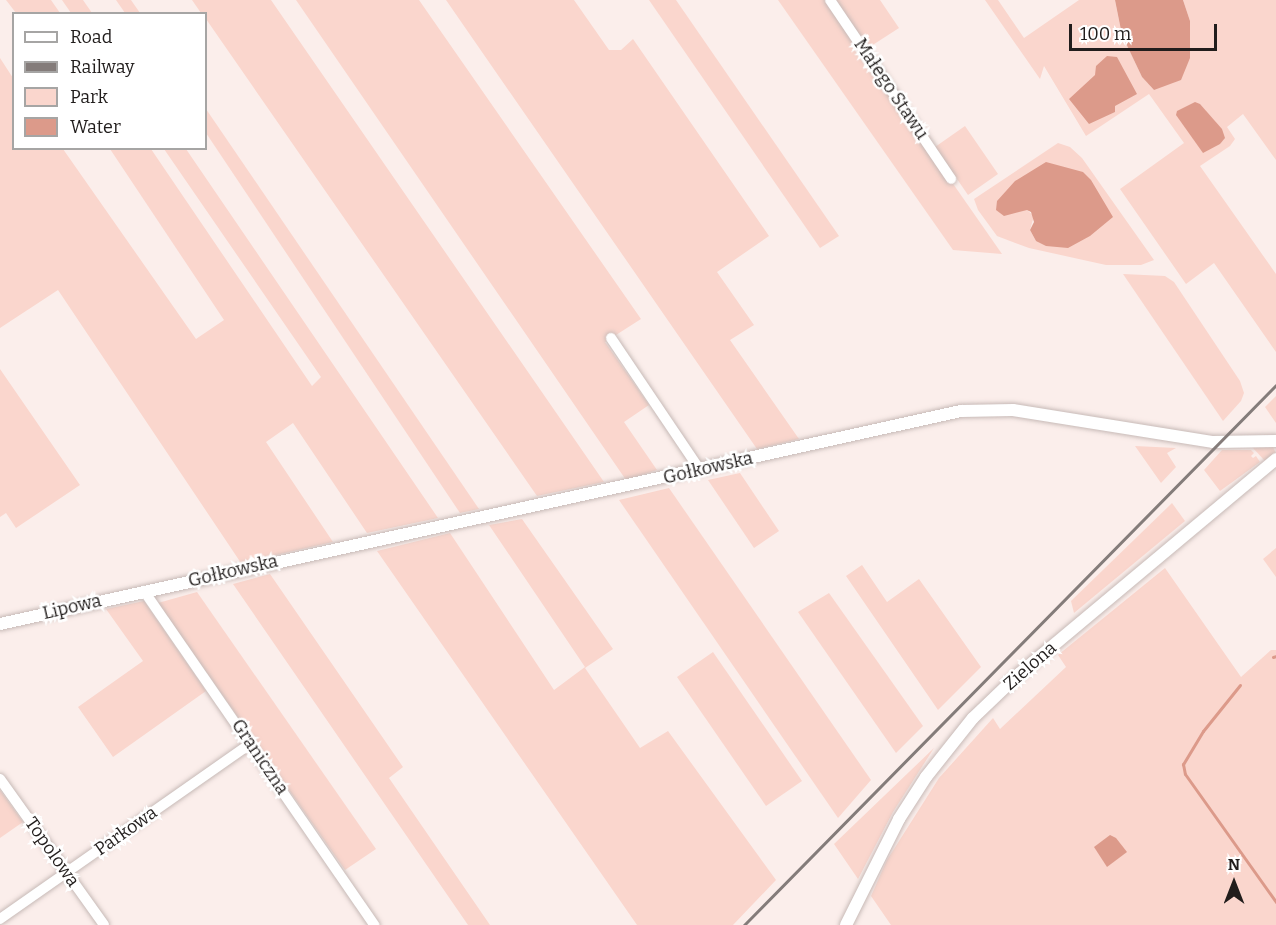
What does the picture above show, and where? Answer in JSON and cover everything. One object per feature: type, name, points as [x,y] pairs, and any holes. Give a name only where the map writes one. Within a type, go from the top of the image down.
[{"type":"street","name":"Małego Stawu","points":[[830,0],[951,179]]},
{"type":"street","points":[[611,338],[700,470]]},
{"type":"street","name":"Gołkowska","points":[[144,591],[946,414],[978,410],[1013,411],[1213,442],[1276,441]]},
{"type":"street","name":"Zielona","points":[[846,925],[899,819],[926,777],[974,718],[1020,674],[1276,459]]},
{"type":"street","name":"Lipowa","points":[[0,624],[144,591]]},
{"type":"street","name":"Graniczna","points":[[144,591],[251,743],[374,925]]},
{"type":"street","name":"Parkowa","points":[[0,919],[251,743]]},
{"type":"street","name":"Topolowa","points":[[0,779],[104,925]]},
{"type":"green space","points":[[6,0],[51,0],[59,12],[15,12]]},
{"type":"green space","points":[[62,0],[83,0],[91,12],[70,12]]},
{"type":"green space","points":[[116,0],[131,0],[139,12],[124,12]]},
{"type":"green space","points":[[192,0],[271,0],[604,482],[537,496],[207,20],[207,12],[200,12]]},
{"type":"green space","points":[[296,0],[419,0],[641,319],[605,342],[649,405],[624,422],[657,470],[626,480]]},
{"type":"green space","points":[[446,0],[574,0],[609,50],[621,50],[633,39],[769,236],[717,272],[754,325],[730,340],[799,439],[757,449]]},
{"type":"green space","points":[[649,0],[676,0],[839,236],[820,248]]},
{"type":"green space","points":[[778,0],[825,0],[1002,254],[953,250]]},
{"type":"green space","points":[[836,0],[880,0],[899,28],[868,48]]},
{"type":"green space","points":[[985,0],[998,0],[1024,38],[1079,0],[1115,0],[1122,35],[1142,77],[1154,90],[1190,21],[1183,0],[1276,0],[1276,160],[1243,114],[1227,127],[1235,139],[1230,146],[1200,166],[1276,274],[1276,352],[1214,263],[1186,284],[1120,189],[1184,143],[1149,94],[1086,136],[1044,66],[1040,79]]},
{"type":"green space","points":[[0,58],[12,76],[12,150],[64,150],[196,339],[224,320],[111,150],[152,150],[312,386],[321,377],[165,150],[187,150],[438,518],[367,533],[293,423],[266,442],[333,542],[241,563],[58,290],[0,328]]},
{"type":"green space","points":[[207,110],[479,509],[460,513],[207,134]]},
{"type":"green space","points":[[965,126],[998,174],[968,195],[935,147]]},
{"type":"green space","points":[[1058,143],[1070,147],[1082,158],[1154,260],[1141,265],[1106,265],[1029,248],[997,236],[978,210],[974,199]],"holes":[[[1027,210],[1090,236],[1036,241],[1030,230],[1034,216]]]},
{"type":"green space","points":[[1123,274],[1165,276],[1174,282],[1240,381],[1244,393],[1241,401],[1223,421]]},
{"type":"green space","points":[[0,369],[80,485],[16,528],[6,513],[0,517]]},
{"type":"green space","points":[[1276,396],[1276,423],[1265,407]]},
{"type":"green space","points":[[1135,446],[1176,448],[1167,453],[1176,467],[1161,483]]},
{"type":"green space","points":[[1252,447],[1273,447],[1276,454],[1266,462]]},
{"type":"green space","points":[[1222,450],[1251,450],[1254,453],[1251,456],[1253,458],[1256,456],[1260,462],[1220,491],[1204,470]]},
{"type":"green space","points":[[740,473],[779,531],[754,548],[708,480]]},
{"type":"green space","points":[[669,488],[871,780],[838,818],[619,500]]},
{"type":"green space","points":[[1172,503],[1185,521],[1074,613],[1071,601]]},
{"type":"green space","points":[[522,519],[613,649],[585,668],[640,748],[668,731],[776,880],[733,925],[637,925],[377,551],[450,533],[554,690],[585,667],[489,525]]},
{"type":"green space","points":[[1276,548],[1276,577],[1263,559]]},
{"type":"green space","points":[[862,565],[887,602],[919,579],[981,667],[938,710],[846,576]]},
{"type":"green space","points":[[1165,568],[1241,677],[1271,650],[1276,650],[1276,925],[891,925],[871,896],[887,860],[939,778],[993,718],[1000,729],[1066,667],[1058,655]]},
{"type":"green space","points":[[270,574],[403,767],[389,778],[490,925],[468,925],[233,584]]},
{"type":"green space","points":[[197,592],[376,849],[345,870],[158,603]]},
{"type":"green space","points":[[829,593],[923,726],[896,753],[798,612]]},
{"type":"green space","points":[[144,601],[206,691],[113,757],[78,707],[143,661],[106,609]]},
{"type":"green space","points":[[713,652],[802,781],[766,806],[677,677]]},
{"type":"green space","points":[[934,748],[893,812],[858,879],[834,844]]},
{"type":"green space","points":[[0,790],[23,822],[0,838]]},
{"type":"water","points":[[1115,0],[1183,0],[1190,21],[1190,58],[1181,80],[1154,90],[1142,77],[1122,35]]},
{"type":"water","points":[[1107,56],[1117,57],[1137,94],[1115,106],[1115,112],[1089,124],[1069,99],[1095,75],[1096,66]]},
{"type":"water","points":[[1195,102],[1200,104],[1222,129],[1225,138],[1220,144],[1203,153],[1176,115],[1177,111]]},
{"type":"water","points":[[1046,162],[1083,172],[1091,180],[1113,217],[1090,236],[1068,248],[1046,246],[1036,241],[1030,230],[1034,222],[1031,212],[1027,210],[1004,216],[996,210],[997,201],[1015,181]]},
{"type":"water","points":[[1110,835],[1116,838],[1127,852],[1107,867],[1094,847]]},
{"type":"waterway","points":[[1240,685],[1203,731],[1183,764],[1185,774],[1276,902]]},
{"type":"railway","points":[[744,925],[1276,385]]}]
